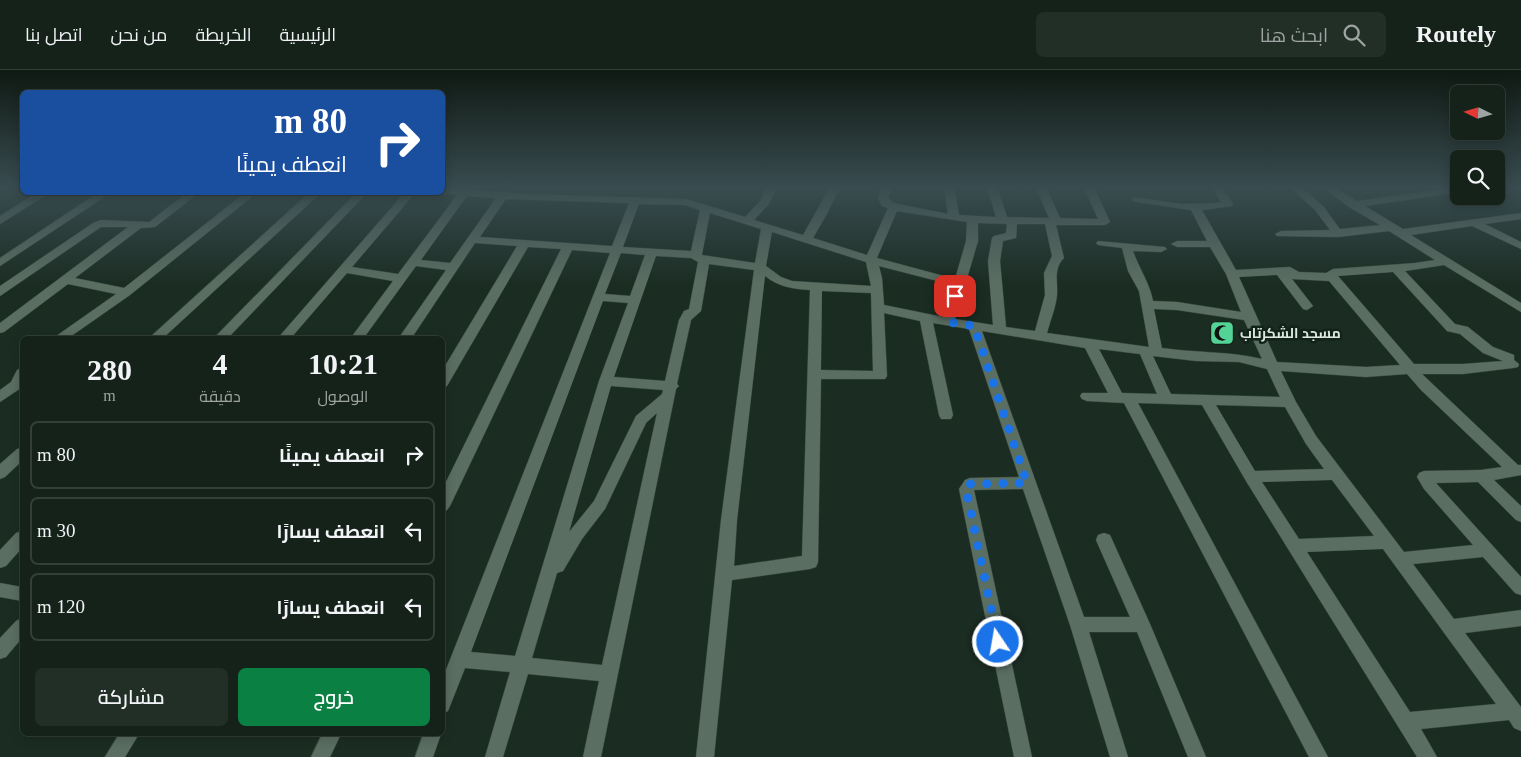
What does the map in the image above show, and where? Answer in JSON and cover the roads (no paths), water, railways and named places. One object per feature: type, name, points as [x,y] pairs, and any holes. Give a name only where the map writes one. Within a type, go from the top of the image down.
[{"type":"street","points":[[0,262],[67,219]]},
{"type":"street","points":[[0,292],[101,223],[154,224],[160,219]]},
{"type":"street","points":[[62,336],[126,292],[219,219]]},
{"type":"street","points":[[157,336],[287,219]]},
{"type":"street","points":[[222,336],[336,219]]},
{"type":"street","points":[[286,336],[388,219]]},
{"type":"street","points":[[358,336],[441,219]]},
{"type":"street","points":[[406,336],[487,219]]},
{"type":"street","points":[[445,697],[628,219]]},
{"type":"street","points":[[592,757],[647,490],[671,390],[685,320],[688,314],[695,311],[705,219]]},
{"type":"street","points":[[745,219],[904,270],[958,283]]},
{"type":"street","points":[[806,240],[819,219]]},
{"type":"street","points":[[813,374],[880,376],[876,278],[872,259],[888,219]]},
{"type":"street","points":[[948,322],[972,241],[973,219]]},
{"type":"street","points":[[975,219],[1105,222],[1104,219]]},
{"type":"street","points":[[1201,219],[1232,274],[1249,317],[1289,402],[1311,440],[1517,717]]},
{"type":"street","points":[[1327,219],[1338,234]]},
{"type":"street","points":[[1377,219],[1521,308]]},
{"type":"street","points":[[1281,234],[1338,234],[1474,223],[1500,219]]},
{"type":"street","points":[[1000,329],[994,260],[998,238],[1012,236],[1007,220]]},
{"type":"street","points":[[1040,336],[1051,295],[1050,273],[1055,259],[1058,258],[1053,221]]},
{"type":"street","points":[[1474,223],[1521,246]]},
{"type":"street","points":[[0,329],[67,280],[138,224]]},
{"type":"street","points":[[705,757],[729,520],[760,267],[767,227]]},
{"type":"street","points":[[51,230],[84,234]]},
{"type":"street","points":[[473,240],[652,252],[760,267],[782,282],[876,290]]},
{"type":"street","points":[[445,378],[525,242]]},
{"type":"street","points":[[1102,243],[1132,246],[1133,248]]},
{"type":"street","points":[[1177,244],[1214,244]]},
{"type":"street","points":[[445,500],[568,246]]},
{"type":"street","points":[[1161,249],[1133,248],[1127,250],[1134,271],[1144,285],[1148,305],[1150,352],[1166,399]]},
{"type":"street","points":[[494,757],[606,381],[627,317],[636,300],[652,252]]},
{"type":"street","points":[[1446,261],[1416,267],[1333,272],[1331,275],[1409,369],[1456,416],[1518,470]]},
{"type":"street","points":[[412,262],[454,266]]},
{"type":"street","points":[[1396,268],[1451,328],[1464,330],[1488,350],[1516,362]]},
{"type":"street","points":[[345,269],[399,278]]},
{"type":"street","points":[[1280,271],[1306,306]]},
{"type":"street","points":[[1232,274],[1291,271],[1296,276],[1333,277]]},
{"type":"street","points":[[67,280],[126,292]]},
{"type":"street","points":[[725,574],[810,562],[816,286]]},
{"type":"street","points":[[598,297],[636,300]]},
{"type":"street","points":[[1148,305],[1177,306],[1249,317]]},
{"type":"street","points":[[878,308],[948,322],[1090,344],[1196,357],[1239,358],[1272,366],[1366,372],[1409,369],[1463,369],[1516,362]]},
{"type":"street","points":[[926,318],[946,414]]},
{"type":"street","points":[[974,326],[1027,483],[1078,625],[1120,757]]},
{"type":"street","points":[[1090,344],[1124,398],[1319,757]]},
{"type":"street","points":[[606,381],[671,390]]},
{"type":"street","points":[[0,397],[19,386]]},
{"type":"street","points":[[546,584],[576,534],[600,505],[641,420],[671,390]]},
{"type":"street","points":[[1087,396],[1289,402]]},
{"type":"street","points":[[1206,400],[1251,477],[1428,757]]},
{"type":"street","points":[[0,473],[20,455]]},
{"type":"street","points":[[1518,470],[1481,476],[1424,477],[1521,588]]},
{"type":"street","points":[[1251,477],[1337,474]]},
{"type":"street","points":[[1481,476],[1521,516]]},
{"type":"street","points":[[1023,757],[966,489],[970,484],[1027,483]]},
{"type":"street","points":[[0,561],[20,540]]},
{"type":"street","points":[[1104,540],[1142,624],[1197,757]]},
{"type":"street","points":[[1296,546],[1388,542]]},
{"type":"street","points":[[1400,559],[1487,550]]},
{"type":"street","points":[[0,590],[20,594]]},
{"type":"street","points":[[1450,627],[1521,618]]},
{"type":"street","points":[[1078,625],[1142,624]]},
{"type":"street","points":[[0,651],[20,628]]},
{"type":"street","points":[[460,659],[609,674]]},
{"type":"street","points":[[1406,721],[1517,717]]},
{"type":"street","points":[[114,757],[129,736]]},
{"type":"street","points":[[320,757],[331,736]]},
{"type":"street","points":[[424,757],[431,736]]},
{"type":"place","name":"مسجد الشكرتاب","points":[[1222,333]]}]
